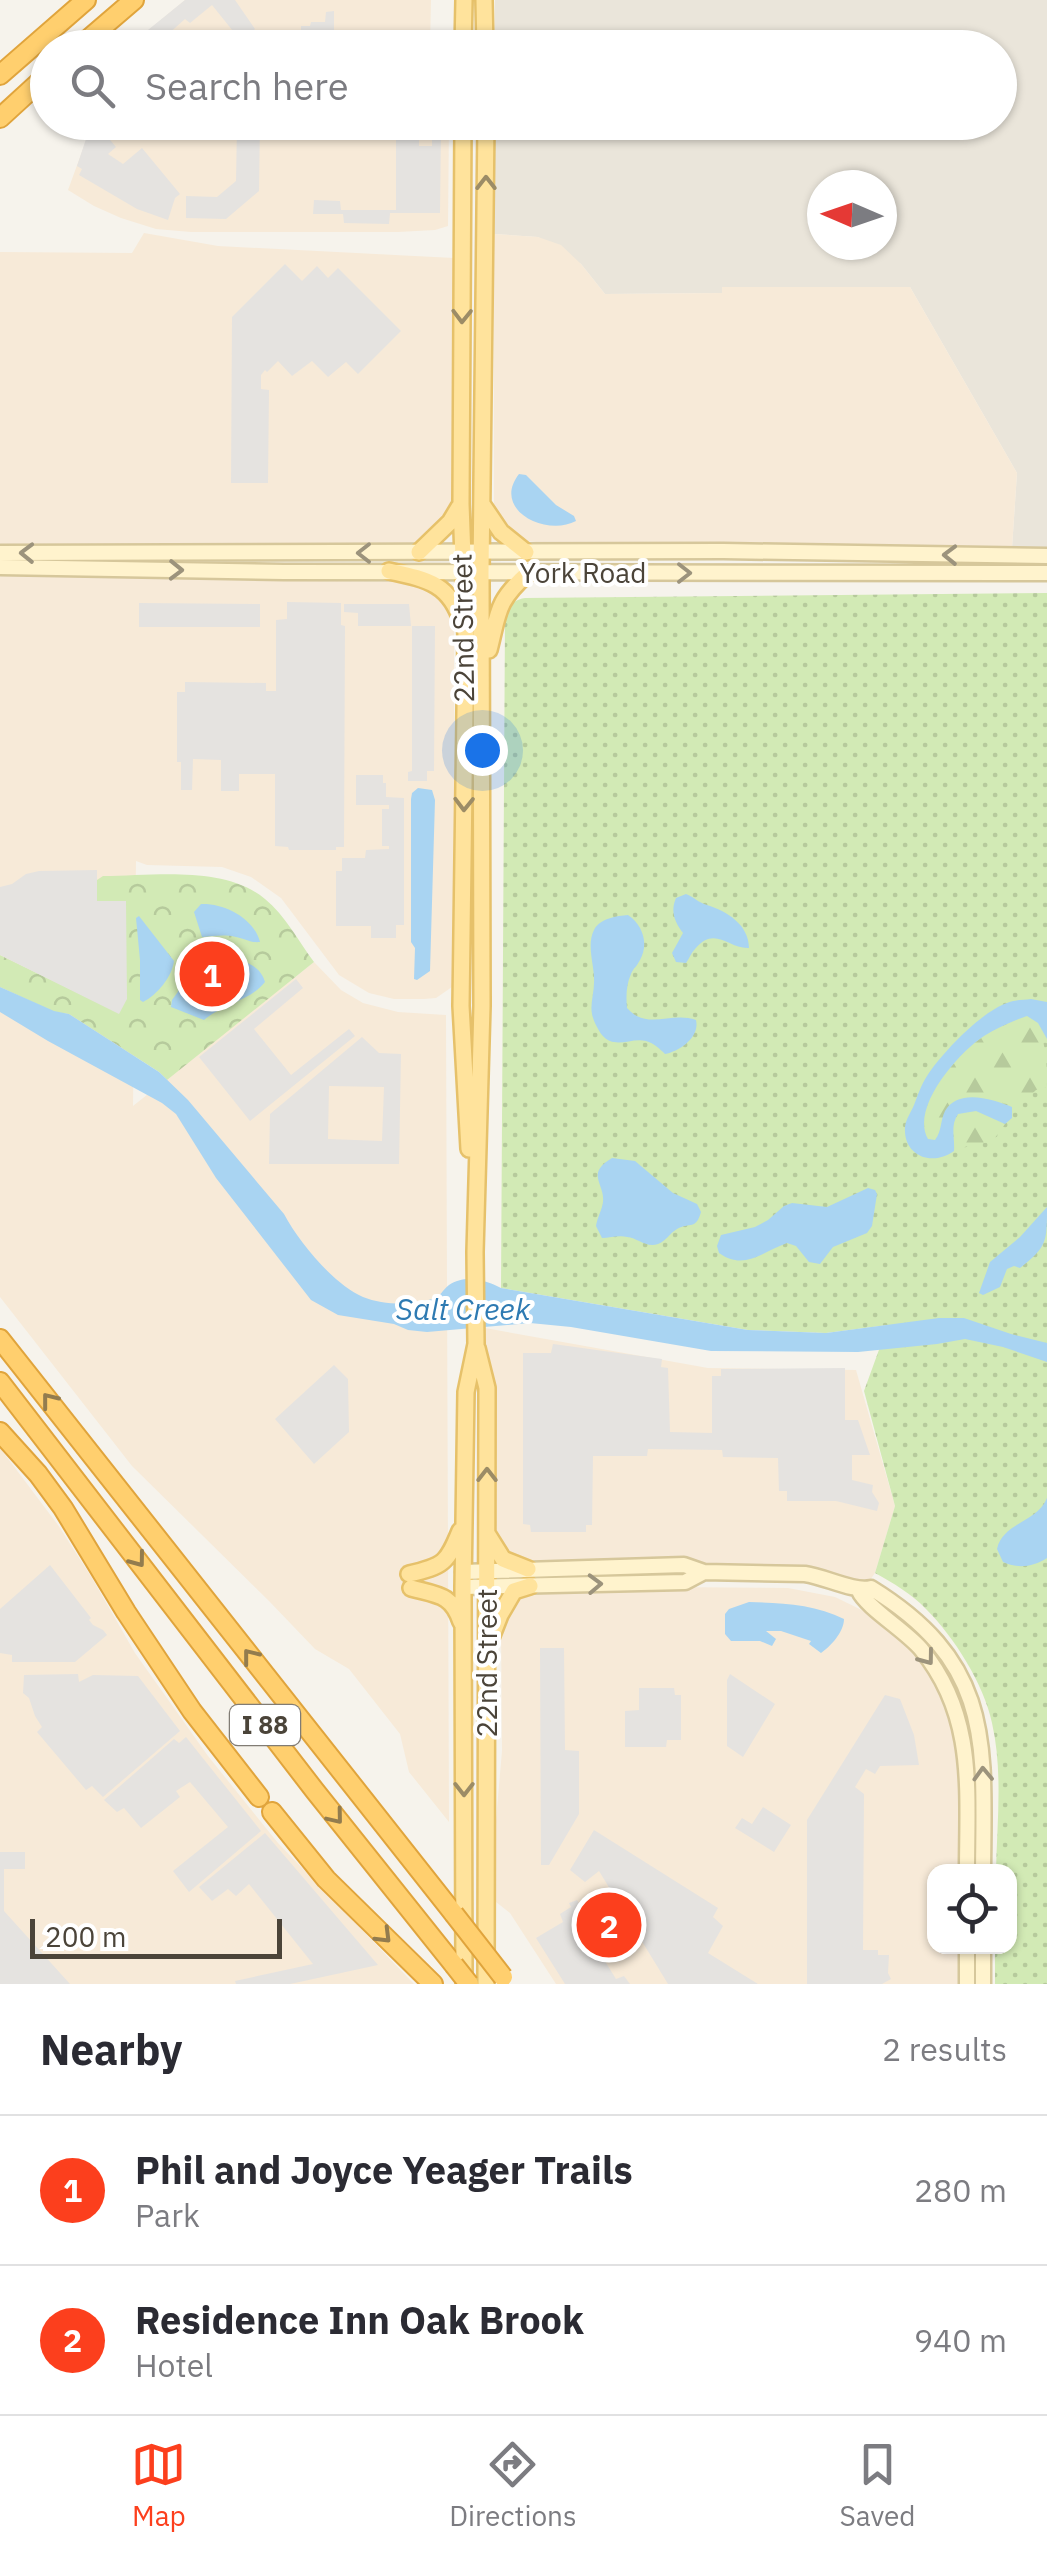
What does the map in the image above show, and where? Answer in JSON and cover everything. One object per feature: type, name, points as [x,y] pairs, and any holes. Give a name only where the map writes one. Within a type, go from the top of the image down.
[{"type":"highway","points":[[52,30],[86,0]]},
{"type":"highway","points":[[99,30],[134,0]]},
{"type":"highway","points":[[0,75],[30,49]]},
{"type":"highway","points":[[0,118],[30,90]]},
{"type":"highway","name":"I 88","points":[[0,1338],[454,1914],[499,1982]]},
{"type":"highway","name":"I 88","points":[[0,1382],[467,1984]]},
{"type":"highway","points":[[0,1401],[52,1463],[79,1483]]},
{"type":"highway","name":"I 88","points":[[0,1429],[64,1508],[192,1712],[259,1797]]},
{"type":"highway","points":[[272,1812],[326,1879],[433,1984]]},
{"type":"main road","points":[[463,30],[464,0]]},
{"type":"main road","points":[[484,0],[485,30]]},
{"type":"main road","name":"22nd Street","points":[[462,140],[460,504],[466,636],[461,1006],[475,1252]]},
{"type":"main road","name":"22nd Street","points":[[486,140],[482,1006],[475,1252],[476,1344],[486,1388],[486,1651],[499,1982]]},
{"type":"main road","points":[[418,552],[450,522],[460,504]]},
{"type":"main road","points":[[482,504],[501,532],[526,552]]},
{"type":"main road","name":"York Road","points":[[0,552],[723,551],[1047,556]]},
{"type":"main road","name":"York Road","points":[[0,567],[481,573],[1047,572]]},
{"type":"main road","points":[[389,571],[424,578],[444,591],[458,612],[466,636]]},
{"type":"main road","points":[[482,673],[498,608],[508,590],[528,573]]},
{"type":"main road","name":"22nd Street","points":[[467,1984],[463,1580],[466,1392],[476,1344]]},
{"type":"main road","points":[[463,1630],[456,1606],[410,1581],[450,1557],[464,1523]]},
{"type":"main road","points":[[487,1532],[502,1559],[529,1578]]},
{"type":"main road","points":[[463,1580],[684,1566],[704,1572],[805,1574],[831,1579],[859,1591],[871,1588],[912,1615],[932,1634],[966,1688],[984,1768],[983,1864]]},
{"type":"main road","points":[[486,1651],[500,1614],[529,1578]]},
{"type":"main road","points":[[859,1591],[863,1601],[918,1645],[952,1698],[964,1739],[967,1864]]},
{"type":"main road","points":[[967,1954],[967,1984]]},
{"type":"main road","points":[[983,1954],[983,1984]]},
{"type":"shaded area","points":[[185,0],[431,0],[430,30],[149,30]]},
{"type":"shaded area","points":[[185,0],[235,0],[255,29],[232,30],[212,5],[190,23],[185,19],[173,30],[148,30]]},
{"type":"shaded area","points":[[495,0],[1047,0],[1047,548],[1012,548],[1017,473],[910,287],[723,287],[723,293],[605,294],[581,264],[538,237],[494,234],[495,140],[1017,140],[1017,30],[495,30]]},
{"type":"shaded area","points":[[334,11],[334,30],[301,30],[301,26],[310,26],[311,22],[325,22],[326,12]]},
{"type":"shaded area","points":[[86,140],[449,140],[448,226],[435,230],[156,229],[121,218],[68,190]]},
{"type":"shaded area","points":[[86,140],[110,140],[116,147],[108,154],[123,164],[142,148],[180,194],[168,220],[137,209],[79,175],[82,169],[77,166]]},
{"type":"shaded area","points":[[237,140],[260,140],[259,191],[226,219],[186,218],[186,196],[217,197],[236,181]]},
{"type":"shaded area","points":[[396,140],[419,140],[419,146],[432,146],[432,140],[441,140],[440,213],[390,213],[389,224],[344,223],[343,214],[313,214],[314,200],[340,201],[341,210],[396,210]]},
{"type":"shaded area","points":[[144,233],[218,246],[454,258],[452,505],[435,533],[414,543],[0,548],[0,252],[132,253]]},
{"type":"shaded area","points":[[494,234],[538,237],[561,245],[605,294],[722,293],[722,287],[910,287],[1017,473],[1012,548],[720,548],[536,542],[510,534],[494,512]]},
{"type":"shaded area","points":[[285,264],[302,281],[317,266],[328,278],[338,268],[401,331],[358,374],[346,362],[328,377],[312,361],[292,376],[278,361],[265,370],[261,389],[269,390],[268,483],[231,483],[232,317]]},
{"type":"shaded area","points":[[0,574],[412,582],[441,592],[454,620],[452,987],[436,998],[424,999],[394,999],[369,993],[339,975],[281,898],[251,877],[222,867],[147,865],[136,861],[133,1106],[314,962],[341,990],[363,1003],[398,1012],[446,1015],[449,1822],[409,1772],[400,1734],[349,1669],[315,1649],[132,1466],[0,1297]]},
{"type":"shaded area","points":[[287,602],[341,603],[341,625],[345,626],[344,847],[336,850],[289,850],[275,846],[275,774],[239,774],[239,791],[221,791],[221,760],[193,759],[192,790],[181,790],[177,692],[185,692],[185,682],[266,683],[266,691],[276,691],[276,620],[287,619]]},
{"type":"shaded area","points":[[139,603],[260,604],[260,627],[139,627]]},
{"type":"shaded area","points":[[344,604],[409,604],[411,626],[358,626],[358,613],[344,612]]},
{"type":"shaded area","points":[[412,626],[435,626],[434,771],[427,771],[427,781],[408,781],[408,772],[412,771]]},
{"type":"shaded area","points":[[356,775],[383,775],[386,797],[404,798],[404,925],[396,925],[396,938],[371,938],[371,926],[336,926],[336,871],[342,871],[342,858],[365,858],[366,850],[389,849],[382,846],[382,809],[389,809],[389,805],[356,805]]},
{"type":"shaded area","points":[[97,870],[97,901],[126,901],[127,999],[119,1014],[0,955],[0,887],[39,871]]},
{"type":"shaded area","points":[[296,979],[303,988],[254,1029],[291,1075],[349,1029],[355,1036],[250,1121],[199,1057]]},
{"type":"shaded area","points":[[362,1037],[379,1053],[401,1054],[399,1164],[269,1164],[270,1114]],"holes":[[[329,1086],[384,1087],[382,1141],[328,1139]]]},
{"type":"shaded area","points":[[485,1328],[708,1368],[856,1370],[895,1506],[875,1573],[865,1587],[786,1567],[491,1564]]},
{"type":"shaded area","points":[[553,1344],[662,1359],[661,1367],[668,1368],[670,1432],[712,1433],[712,1376],[721,1376],[721,1369],[845,1368],[845,1420],[858,1420],[870,1455],[852,1455],[852,1480],[873,1485],[872,1492],[879,1503],[877,1511],[836,1501],[787,1501],[787,1491],[779,1491],[778,1458],[723,1457],[722,1450],[648,1449],[647,1456],[593,1456],[592,1525],[586,1525],[586,1532],[531,1532],[530,1525],[523,1524],[523,1353],[551,1353]]},
{"type":"shaded area","points":[[334,1365],[348,1379],[349,1432],[314,1464],[275,1419]]},
{"type":"shaded area","points":[[0,1448],[58,1525],[135,1653],[208,1756],[278,1843],[414,1984],[0,1984]]},
{"type":"shaded area","points":[[50,1565],[93,1625],[107,1635],[75,1662],[12,1662],[12,1655],[0,1653],[0,1609]]},
{"type":"shaded area","points":[[661,1587],[788,1588],[835,1597],[890,1627],[921,1658],[933,1677],[948,1706],[958,1741],[961,1864],[927,1864],[927,1954],[961,1954],[961,1984],[556,1984],[510,1913],[496,1902],[496,1820],[502,1751],[501,1626],[508,1603],[527,1593]]},
{"type":"shaded area","points":[[540,1648],[564,1648],[565,1750],[579,1751],[579,1814],[549,1865],[541,1865]]},
{"type":"shaded area","points":[[78,1674],[79,1682],[93,1675],[138,1676],[180,1731],[103,1797],[92,1786],[86,1790],[37,1732],[42,1727],[23,1693],[24,1675]]},
{"type":"shaded area","points":[[730,1674],[775,1704],[743,1757],[727,1746]]},
{"type":"shaded area","points":[[639,1688],[674,1688],[675,1695],[681,1695],[681,1740],[667,1740],[666,1747],[625,1747],[625,1711],[639,1710]]},
{"type":"shaded area","points":[[885,1695],[900,1699],[914,1735],[919,1765],[880,1766],[875,1774],[866,1769],[855,1787],[864,1794],[863,1950],[889,1955],[891,1979],[882,1984],[807,1984],[807,1820]]},
{"type":"shaded area","points":[[186,1737],[261,1831],[189,1892],[173,1871],[228,1827],[190,1782],[176,1791],[180,1797],[141,1828],[124,1808],[117,1812],[104,1800],[174,1739],[179,1743]]},
{"type":"shaded area","points":[[763,1807],[791,1825],[774,1852],[735,1828],[742,1818],[752,1824]]},
{"type":"shaded area","points":[[594,1830],[718,1908],[713,1917],[723,1926],[708,1953],[758,1984],[668,1984],[599,1871],[585,1882],[570,1870]]},
{"type":"shaded area","points":[[265,1833],[378,1965],[290,1984],[236,1984],[235,1981],[313,1964],[249,1884],[236,1896],[228,1889],[212,1901],[199,1887]]},
{"type":"shaded area","points":[[0,1852],[25,1852],[25,1869],[4,1869],[4,1911],[70,1984],[0,1984]]},
{"type":"shaded area","points":[[577,1900],[609,1954],[603,1958],[616,1979],[624,1976],[630,1984],[565,1984],[536,1938],[563,1922],[560,1914]]},
{"type":"green space","points":[[1047,593],[1047,1984],[995,1984],[995,1954],[1017,1954],[1017,1864],[996,1864],[995,1741],[982,1693],[967,1662],[937,1620],[908,1594],[875,1573],[895,1506],[864,1391],[888,1325],[826,1333],[748,1330],[501,1288],[505,619],[511,604],[525,598]]},
{"type":"green space","points":[[188,875],[230,881],[248,888],[279,913],[314,962],[167,1080],[69,1014],[54,1012],[0,987],[0,955],[119,1013],[126,901],[96,902],[97,880],[103,876]]},
{"type":"green space","points":[[1027,1016],[1042,1038],[1047,1087],[1036,1090],[1019,1106],[982,1100],[941,1124],[935,1141],[928,1140],[924,1127],[926,1113],[950,1068],[984,1036]]},
{"type":"green space","points":[[976,1111],[1005,1124],[992,1142],[954,1151],[952,1130],[958,1114]]},
{"type":"water","points":[[519,474],[526,475],[576,521],[550,525],[526,517],[512,499],[512,487]]},
{"type":"water","points":[[418,788],[432,790],[435,800],[430,971],[417,980],[415,948],[411,942],[411,799]]},
{"type":"water","points":[[686,894],[736,920],[745,932],[749,948],[709,939],[695,949],[686,963],[676,962],[672,953],[683,933],[673,908],[676,898]]},
{"type":"water","points":[[201,904],[219,906],[245,919],[260,942],[228,936],[202,937],[194,912]]},
{"type":"water","points":[[628,915],[644,941],[643,954],[628,982],[627,1008],[651,1020],[696,1020],[692,1037],[665,1054],[646,1041],[612,1042],[602,1035],[593,1016],[592,936],[604,920]]},
{"type":"water","points":[[139,916],[174,961],[163,985],[143,1002],[136,918]]},
{"type":"water","points":[[218,957],[252,965],[265,982],[252,994],[204,1020],[171,1007],[191,973]]},
{"type":"water","name":"Salt Creek","points":[[0,987],[69,1014],[159,1072],[188,1100],[284,1214],[318,1261],[352,1291],[371,1300],[416,1303],[435,1298],[449,1285],[469,1279],[501,1288],[748,1330],[826,1333],[964,1318],[1047,1343],[1047,1362],[965,1339],[858,1352],[711,1351],[530,1323],[427,1332],[338,1315],[311,1300],[216,1178],[176,1114],[0,1012]]},
{"type":"water","points":[[1010,1002],[1047,1002],[1047,1039],[1038,1023],[1027,1016],[984,1036],[939,1082],[924,1126],[928,1139],[935,1140],[945,1111],[967,1098],[1012,1107],[1012,1118],[1005,1124],[976,1111],[958,1114],[953,1127],[954,1151],[937,1158],[914,1152],[906,1137],[906,1124],[934,1067],[986,1015]]},
{"type":"water","points":[[612,1158],[635,1161],[673,1193],[697,1204],[701,1212],[697,1221],[654,1245],[624,1236],[602,1238],[596,1226],[603,1202],[598,1174]]},
{"type":"water","points":[[868,1188],[877,1194],[872,1226],[867,1233],[833,1247],[820,1264],[809,1262],[796,1246],[787,1243],[745,1260],[719,1253],[721,1235],[755,1227],[784,1206],[792,1203],[827,1207]]},
{"type":"water","points":[[1047,1207],[1046,1236],[1036,1255],[1020,1268],[1007,1269],[1000,1287],[983,1295],[979,1293],[990,1262]]},
{"type":"water","points":[[1047,1498],[1047,1558],[1025,1566],[1003,1562],[997,1549],[1000,1540],[1036,1513]]},
{"type":"water","points":[[749,1602],[810,1607],[844,1619],[842,1629],[821,1653],[809,1644],[811,1641],[781,1631],[766,1631],[776,1639],[772,1646],[760,1641],[731,1641],[725,1634],[725,1614]]},
{"type":"place","name":"Phil and Joyce Yeager Trails","points":[[212,974]]},
{"type":"place","name":"Residence Inn Oak Brook","points":[[609,1925]]}]
